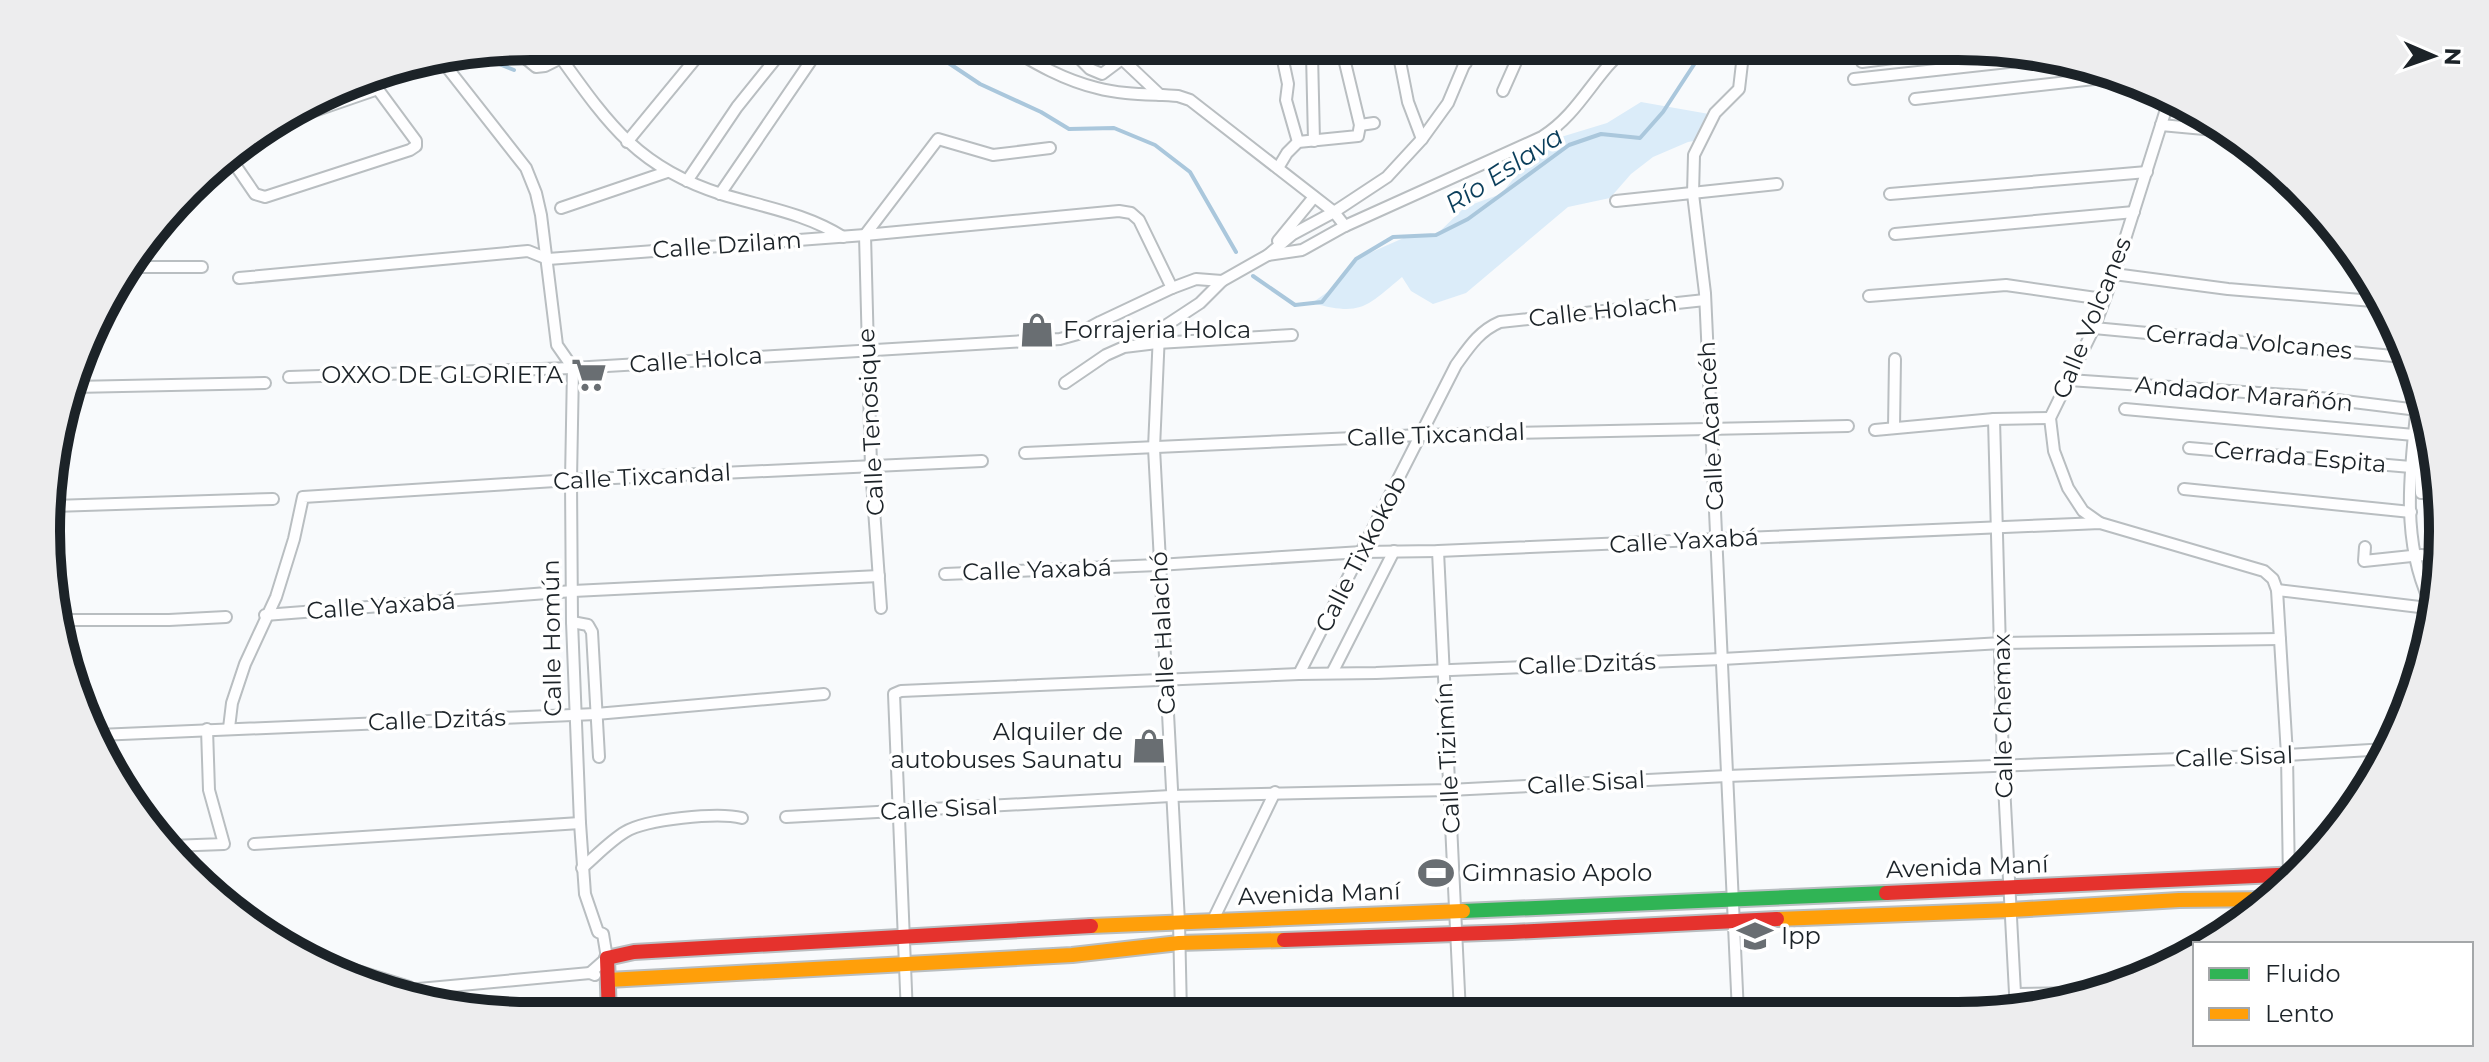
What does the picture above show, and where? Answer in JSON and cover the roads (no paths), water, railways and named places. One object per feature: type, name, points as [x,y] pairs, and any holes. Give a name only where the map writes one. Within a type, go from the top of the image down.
[{"type":"street","points":[[528,60],[536,67],[545,66],[552,60]]},
{"type":"street","points":[[567,60],[596,107],[627,142],[667,172],[720,194],[804,217],[843,237]]},
{"type":"street","points":[[627,142],[694,60]]},
{"type":"street","points":[[687,181],[737,107],[775,60]]},
{"type":"street","points":[[720,194],[811,60]]},
{"type":"street","points":[[1030,60],[1047,70],[1099,89],[1190,100],[1334,212],[1345,226]]},
{"type":"street","points":[[1082,60],[1102,74],[1121,60]]},
{"type":"street","points":[[1123,60],[1160,95]]},
{"type":"street","points":[[1283,60],[1288,84],[1286,100],[1298,142]]},
{"type":"street","points":[[1312,60],[1314,141]]},
{"type":"street","points":[[1278,168],[1298,142],[1355,138],[1360,125],[1344,60]]},
{"type":"street","points":[[1400,60],[1408,102],[1422,139]]},
{"type":"street","points":[[1157,343],[1159,333],[1165,326],[1200,303],[1222,281],[1268,255],[1293,234],[1334,212],[1387,177],[1422,139],[1448,103],[1467,60]]},
{"type":"street","points":[[1503,91],[1517,60]]},
{"type":"street","points":[[1268,255],[1302,250],[1345,226],[1542,137],[1572,114],[1612,60]]},
{"type":"street","name":"Calle Acancéh","points":[[1738,1002],[1705,300],[1693,194],[1694,155],[1715,113],[1739,89],[1742,60]]},
{"type":"street","points":[[1862,62],[1877,60]]},
{"type":"street","points":[[1854,79],[2004,63]]},
{"type":"street","name":"Calle Homún","points":[[447,68],[526,168],[536,193],[548,259],[557,345],[573,368],[572,622],[582,868],[585,894],[598,932],[603,934],[609,1002]]},
{"type":"street","points":[[1915,99],[2091,79]]},
{"type":"street","points":[[235,165],[255,194],[265,197],[410,150],[416,146],[416,141],[376,86]]},
{"type":"street","points":[[332,105],[378,89]]},
{"type":"street","name":"Calle Volcanes","points":[[2100,523],[2083,511],[2068,488],[2054,451],[2050,418],[2094,328],[2166,109]]},
{"type":"street","points":[[1360,125],[1374,123]]},
{"type":"street","points":[[2161,125],[2204,129]]},
{"type":"street","points":[[865,235],[938,139],[993,155],[1050,148]]},
{"type":"street","points":[[561,208],[667,172]]},
{"type":"street","points":[[1890,194],[2147,172]]},
{"type":"street","points":[[1616,201],[1777,184]]},
{"type":"street","points":[[1268,255],[1314,197]]},
{"type":"street","name":"Calle Dzilam","points":[[239,278],[528,251],[548,259],[843,237],[1119,211],[1131,213],[1139,220],[1172,288]]},
{"type":"street","points":[[1895,234],[2134,212]]},
{"type":"street","name":"Calle Tenosique","points":[[865,235],[871,467],[881,608]]},
{"type":"street","points":[[140,267],[202,267]]},
{"type":"street","points":[[2114,274],[2228,289],[2368,301]]},
{"type":"street","name":"Calle Holca","points":[[289,377],[573,368],[1060,339],[1078,334],[1196,279],[1222,281]]},
{"type":"street","points":[[1869,296],[2006,285],[2103,299]]},
{"type":"street","name":"Calle Holach","points":[[1500,322],[1705,300]]},
{"type":"street","name":"Calle Tixkokob","points":[[1299,674],[1456,365],[1470,344],[1487,328],[1500,322]]},
{"type":"street","name":"Cerrada Volcanes","points":[[2094,328],[2395,356]]},
{"type":"street","points":[[1065,383],[1106,355],[1124,347],[1292,335]]},
{"type":"street","name":"Calle Halachó","points":[[1157,343],[1154,448],[1158,565],[1167,681],[1181,1002]]},
{"type":"street","points":[[1894,428],[1895,359]]},
{"type":"street","name":"Andador Marañón","points":[[2069,380],[2304,396],[2413,408]]},
{"type":"street","points":[[83,387],[265,383]]},
{"type":"street","points":[[2125,409],[2420,440],[2414,467],[2411,512],[2413,556],[2425,588]]},
{"type":"street","points":[[1875,430],[1994,419],[2050,418]]},
{"type":"street","name":"Calle Chemax","points":[[1994,419],[2003,766],[2016,998]]},
{"type":"street","name":"Calle Tixcandal","points":[[1025,453],[1421,435],[1848,426]]},
{"type":"street","name":"Cerrada Espita","points":[[2189,448],[2424,466]]},
{"type":"street","name":"Calle Tixcandal","points":[[265,615],[276,597],[303,497],[571,480],[982,461]]},
{"type":"street","points":[[2414,467],[2421,493],[2427,493]]},
{"type":"street","points":[[2184,489],[2411,512]]},
{"type":"street","points":[[61,506],[273,499]]},
{"type":"street","name":"Calle Yaxabá","points":[[945,574],[1362,552],[2100,523],[2264,571],[2273,579],[2277,590]]},
{"type":"street","points":[[2365,547],[2364,561],[2428,556]]},
{"type":"street","points":[[1332,673],[1394,551]]},
{"type":"street","name":"Calle Tizimín","points":[[1438,551],[1459,1002]]},
{"type":"street","name":"Calle Yaxabá","points":[[265,615],[573,591],[879,576]]},
{"type":"street","points":[[2291,864],[2277,590],[2423,607]]},
{"type":"street","points":[[229,728],[232,703],[265,615]]},
{"type":"street","points":[[69,620],[226,617]]},
{"type":"street","points":[[572,622],[591,627],[599,757]]},
{"type":"street","name":"Calle Dzitás","points":[[899,811],[894,694],[911,691],[1722,659],[2002,643],[2280,639]]},
{"type":"street","name":"Calle Dzitás","points":[[107,735],[596,714],[824,694]]},
{"type":"street","points":[[180,846],[224,844],[209,790],[207,729]]},
{"type":"street","name":"Calle Sisal","points":[[786,817],[1171,796],[1449,790],[2374,750]]},
{"type":"street","points":[[1213,920],[1275,792]]},
{"type":"street","points":[[899,811],[906,1002]]},
{"type":"street","points":[[582,868],[627,830],[648,823],[678,819],[742,818]]},
{"type":"street","points":[[254,844],[580,823]]},
{"type":"street","name":"Avenida Maní","points":[[607,958],[634,952],[904,935],[1213,920],[2277,878]]},
{"type":"street","name":"Avenida Maní","points":[[420,988],[590,973],[608,980],[1072,955],[1179,943],[2252,899]]},
{"type":"street","points":[[590,973],[607,958]]},
{"type":"street","points":[[2016,994],[2047,994]]},
{"type":"waterway","name":"Río Eslava","points":[[944,60],[980,84],[1041,112],[1069,129],[1114,128],[1155,145],[1190,172],[1236,252]]},
{"type":"waterway","name":"Río Eslava","points":[[1253,276],[1295,305],[1322,302],[1356,259],[1393,237],[1436,235],[1468,219],[1569,145],[1601,134],[1640,138],[1663,112],[1699,60]]},
{"type":"waterway","name":"Río Eslava","points":[[493,62],[514,70]]},
{"type":"place","name":"Forrajeria Holca","points":[[1037,330]]},
{"type":"place","name":"OXXO DE GLORIETA","points":[[589,375]]},
{"type":"place","name":"Alquiler de autobuses Saunatu","points":[[1149,746]]},
{"type":"place","name":"Gimnasio Apolo","points":[[1436,873]]},
{"type":"place","name":"Ipp","points":[[1755,936]]}]
